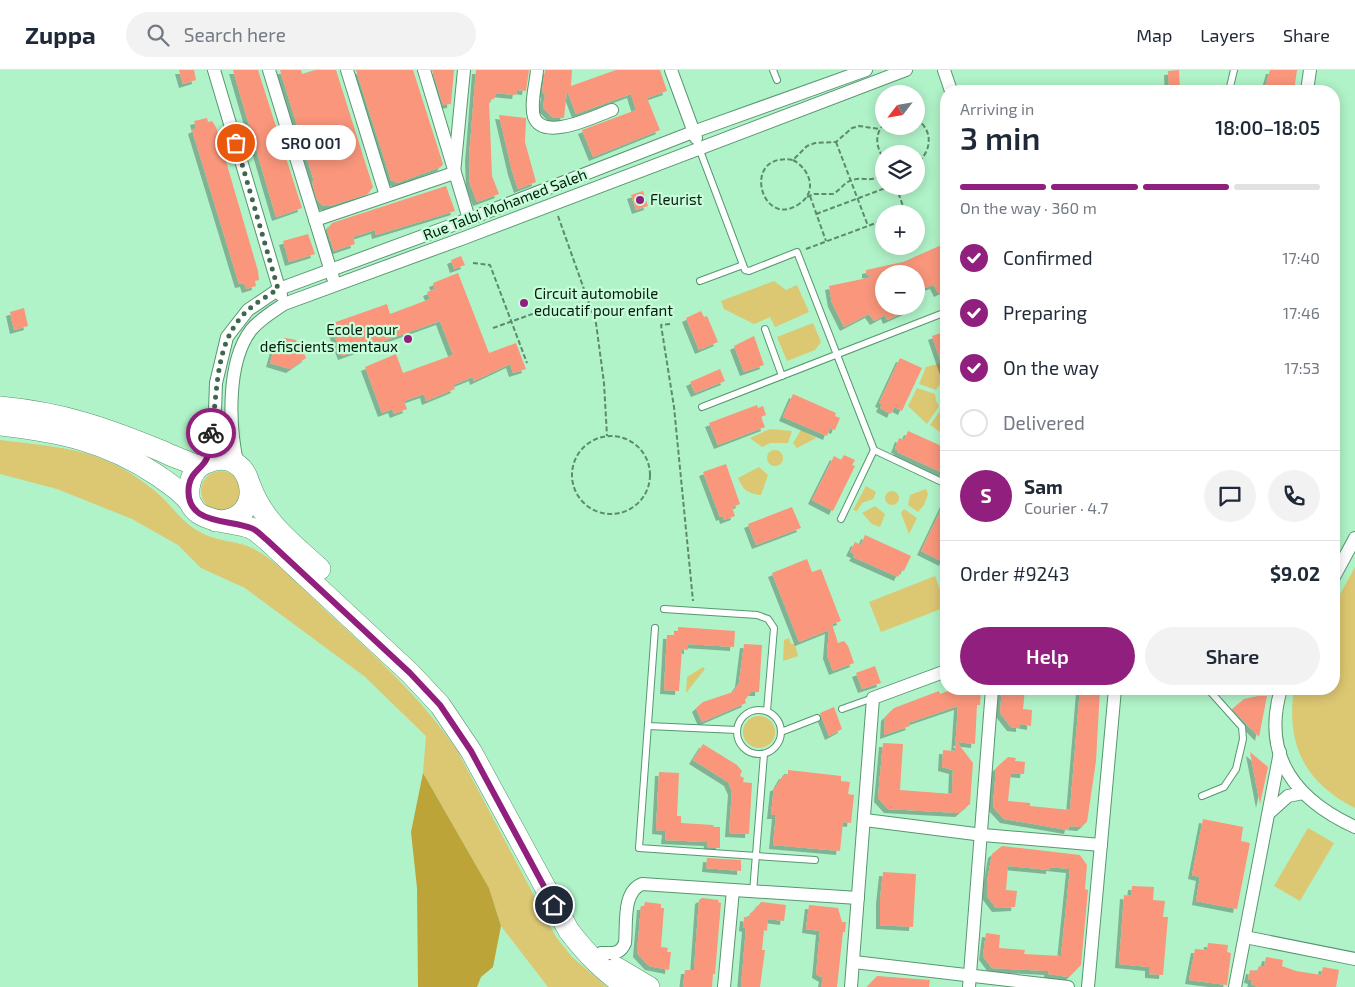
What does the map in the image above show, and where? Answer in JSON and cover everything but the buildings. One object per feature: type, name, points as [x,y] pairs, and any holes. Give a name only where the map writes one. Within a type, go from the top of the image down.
[{"type":"highway","points":[[0,407],[53,413],[78,419],[202,465]]},
{"type":"highway","points":[[0,425],[64,434],[120,454],[176,488],[188,498],[202,515],[216,521],[252,528],[267,540],[410,673],[440,705],[471,751],[569,931],[587,955],[605,973],[627,987]]},
{"type":"highway","points":[[196,510],[192,503],[189,488],[194,473],[202,465],[222,459],[238,466],[248,478],[257,504],[266,517],[444,691],[473,728],[568,906],[590,941],[619,970],[649,987]]},
{"type":"highway","points":[[216,521],[235,518],[244,510],[250,498],[250,485]]},
{"type":"street","points":[[214,70],[284,304]]},
{"type":"street","points":[[269,70],[330,270],[336,284]]},
{"type":"street","points":[[347,70],[386,196]]},
{"type":"street","points":[[424,70],[469,219]]},
{"type":"street","points":[[454,173],[464,70]]},
{"type":"street","points":[[537,70],[533,111],[539,124],[548,129],[559,128],[612,110]]},
{"type":"street","points":[[671,70],[699,147]]},
{"type":"street","name":"Rue Talbi Mohamed Saleh","points":[[238,466],[232,428],[233,387],[241,348],[250,331],[258,322],[284,304],[906,70]]},
{"type":"street","points":[[944,70],[950,85]]},
{"type":"street","points":[[1308,85],[1310,70]]},
{"type":"street","name":"Rue Talbi Mohamed Saleh","points":[[202,465],[215,410],[216,383],[227,337],[248,310],[278,289],[469,219],[693,132],[862,71]]},
{"type":"street","points":[[315,220],[454,173]]},
{"type":"street","points":[[1340,565],[1355,538]]},
{"type":"street","points":[[851,987],[873,698],[940,673]]},
{"type":"street","points":[[970,981],[983,835],[992,695]]},
{"type":"street","points":[[1088,987],[1114,695]]},
{"type":"street","points":[[1279,695],[1277,729],[1280,752],[1291,779],[1303,794],[1327,813],[1355,827]]},
{"type":"street","points":[[1235,987],[1280,752]]},
{"type":"street","points":[[1269,813],[1288,796],[1303,794]]},
{"type":"street","points":[[865,820],[983,835],[1101,845]]},
{"type":"street","points":[[601,953],[616,953],[623,950],[629,894],[633,887],[642,884],[858,898]]},
{"type":"street","points":[[724,987],[733,890]]},
{"type":"street","points":[[1245,937],[1355,959]]},
{"type":"street","points":[[854,962],[970,981],[1068,987]]},
{"type":"lane","points":[[774,70],[776,80]]},
{"type":"lane","points":[[1230,85],[1234,70]]},
{"type":"lane","points":[[699,147],[745,270],[749,271],[797,252],[874,450],[940,481]]},
{"type":"lane","points":[[700,281],[743,265]]},
{"type":"lane","points":[[702,407],[940,314]]},
{"type":"lane","points":[[765,330],[782,376]]},
{"type":"lane","points":[[841,519],[874,450]]},
{"type":"lane","points":[[664,609],[757,614],[768,619],[774,628],[766,711]]},
{"type":"lane","points":[[655,628],[639,848],[815,860]]},
{"type":"lane","points":[[1202,796],[1224,787],[1236,769],[1243,739],[1242,727],[1213,695]]},
{"type":"lane","points":[[842,709],[873,698]]},
{"type":"lane","points":[[760,710],[766,711],[777,720],[781,732],[776,746],[764,754],[757,754],[744,749],[740,744],[737,730],[738,724],[747,713],[760,710]]},
{"type":"lane","points":[[781,732],[818,718]]},
{"type":"lane","points":[[648,726],[737,730]]},
{"type":"lane","points":[[753,892],[764,754]]},
{"type":"path","points":[[793,160],[807,146],[815,143],[836,142],[852,128],[859,126],[875,128]]},
{"type":"path","points":[[925,127],[929,143],[925,154]]},
{"type":"path","points":[[836,142],[868,226]]},
{"type":"path","points":[[807,197],[810,183],[808,175],[805,169],[793,160],[785,159],[770,164],[761,177],[762,193],[772,205],[779,208],[795,207],[810,195],[834,194],[851,181],[875,179]]},
{"type":"path","points":[[816,214],[875,192]]},
{"type":"path","points":[[810,195],[826,241]]},
{"type":"path","points":[[554,204],[596,323],[604,382],[607,436]]},
{"type":"path","points":[[797,252],[875,223]]},
{"type":"path","points":[[473,263],[490,265],[527,363]]},
{"type":"path","points":[[493,328],[552,307]]},
{"type":"path","points":[[670,324],[661,325],[674,407],[694,611]]},
{"type":"path","points":[[607,436],[620,437],[637,446],[648,462],[651,475],[649,488],[643,499],[634,508],[622,514],[597,513],[586,506],[577,496],[572,484],[572,470],[576,458],[584,447],[594,439],[607,436]]},
{"type":"shaded area","points":[[774,281],[786,290],[797,285],[809,312],[775,327],[770,317],[754,324],[724,309],[721,301]]},
{"type":"shaded area","points":[[813,323],[821,342],[815,350],[787,361],[777,337]]},
{"type":"shaded area","points":[[940,364],[940,384],[936,390],[919,384],[926,367]]},
{"type":"shaded area","points":[[917,388],[935,394],[939,406],[927,424],[908,406]]},
{"type":"shaded area","points":[[940,411],[940,432],[930,425]]},
{"type":"shaded area","points":[[770,429],[792,431],[788,443],[770,443],[762,447],[750,438]]},
{"type":"shaded area","points":[[801,430],[816,438],[797,448],[793,443]]},
{"type":"shaded area","points":[[0,440],[82,452],[118,466],[155,491],[194,528],[213,538],[254,549],[281,569],[395,676],[444,732],[458,752],[556,937],[572,957],[607,987],[548,987],[501,926],[489,888],[423,773],[426,736],[364,676],[245,588],[201,568],[178,545],[132,519],[57,489],[0,474]]},
{"type":"shaded area","points":[[775,450],[783,458],[775,466],[767,458]]},
{"type":"shaded area","points":[[759,467],[768,475],[761,495],[746,491],[738,478]]},
{"type":"shaded area","points":[[225,471],[232,474],[238,480],[241,491],[240,499],[232,508],[225,511],[217,511],[210,508],[202,499],[201,487],[204,480],[213,472]]},
{"type":"shaded area","points":[[866,486],[876,492],[873,499],[862,503],[857,511],[853,510]]},
{"type":"shaded area","points":[[926,489],[928,494],[924,505],[918,512],[908,505],[910,495]]},
{"type":"shaded area","points":[[889,491],[895,491],[899,498],[895,505],[889,505],[885,501],[885,495]]},
{"type":"shaded area","points":[[875,506],[885,514],[880,527],[872,524],[862,513]]},
{"type":"shaded area","points":[[904,509],[917,518],[909,534],[901,513]]},
{"type":"shaded area","points":[[1355,567],[1355,808],[1337,798],[1311,773],[1302,759],[1296,744],[1293,727],[1293,695],[1340,695],[1340,594]]},
{"type":"shaded area","points":[[935,576],[940,590],[940,609],[881,632],[869,602]]},
{"type":"shaded area","points":[[789,638],[791,644],[795,644],[798,656],[783,661],[784,640]]},
{"type":"shaded area","points":[[703,667],[705,669],[686,693],[687,677]]},
{"type":"shaded area","points":[[759,716],[765,717],[770,721],[774,726],[774,738],[770,743],[765,747],[759,748],[753,747],[748,743],[744,738],[743,732],[744,726],[748,721],[753,717]]},
{"type":"shaded area","points":[[423,773],[489,888],[501,926],[493,967],[481,977],[477,987],[418,987],[417,888],[411,832]]},
{"type":"shaded area","points":[[1308,828],[1334,843],[1300,901],[1274,886]]},
{"type":"way so far","points":[[211,433],[215,410],[216,383],[227,337],[239,319],[248,310],[278,289],[236,143]]},
{"type":"place","name":"SRO 001","points":[[236,143]]},
{"type":"place","name":"Fleurist","points":[[640,200]]},
{"type":"place","name":"Circuit automobile educatif pour enfant","points":[[524,303]]},
{"type":"place","name":"Ecole pour defiscients mentaux","points":[[408,339]]},
{"type":"route","points":[[211,433],[205,463],[194,473],[189,488],[189,496],[196,510],[208,519],[252,528],[410,673],[440,705],[471,751],[554,905]]}]
